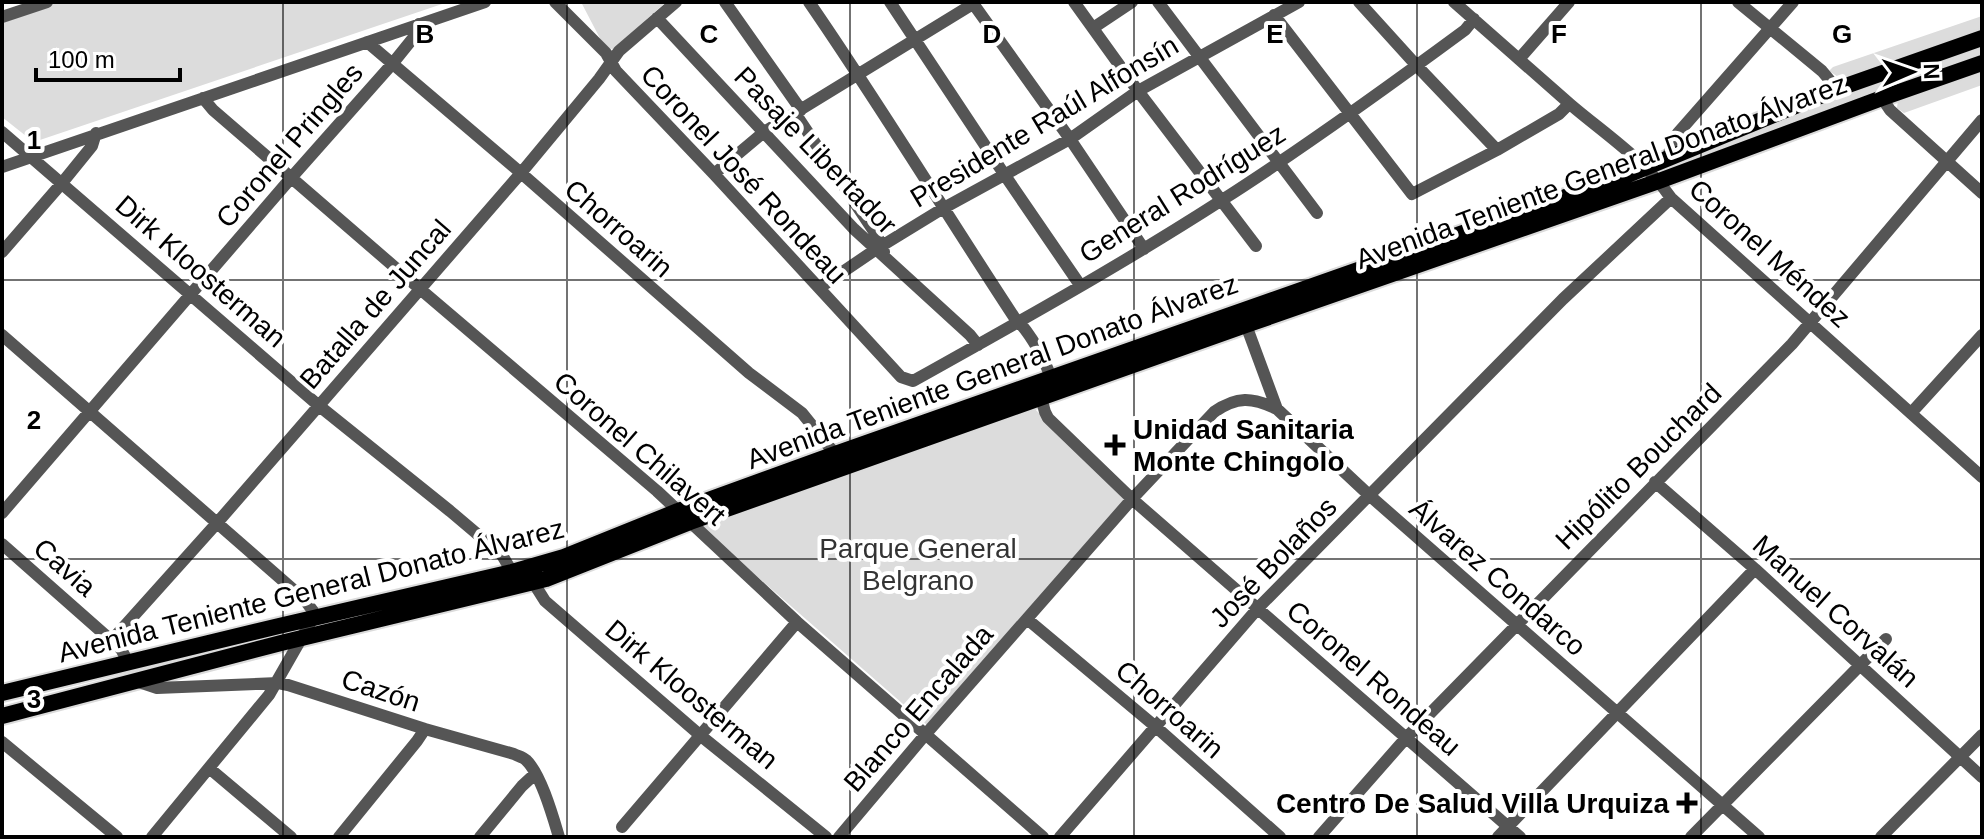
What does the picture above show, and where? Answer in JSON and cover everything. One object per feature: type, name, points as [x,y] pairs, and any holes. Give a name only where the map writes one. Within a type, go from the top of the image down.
[{"type":"main road","name":"Avenida Teniente General Donato Álvarez","points":[[2,693],[564,557],[1046,387],[1668,160],[1837,89],[1982,38]]},
{"type":"main road","name":"Avenida Teniente General Donato Álvarez","points":[[2,716],[564,572],[684,517],[835,454],[1246,325],[1659,181],[1982,63]]},
{"type":"street","points":[[2,17],[47,2]]},
{"type":"street","points":[[2,167],[485,2]]},
{"type":"street","name":"Coronel José Rondeau","points":[[555,2],[606,53],[616,71],[901,377]]},
{"type":"street","name":"Batalla de Juncal","points":[[112,640],[521,173],[622,48],[676,2]]},
{"type":"street","points":[[725,2],[798,111],[878,248]]},
{"type":"street","name":"Coronel Rondeau","points":[[809,2],[1046,364],[1045,412],[1048,418],[1132,499],[1520,837]]},
{"type":"street","points":[[890,2],[1080,285]]},
{"type":"street","points":[[1074,2],[1256,246]]},
{"type":"street","points":[[1093,28],[1132,2]]},
{"type":"street","points":[[1158,2],[1317,213]]},
{"type":"street","name":"Presidente Raúl Alfonsín","points":[[819,288],[942,209],[1070,139],[1138,91],[1299,2]]},
{"type":"street","points":[[1359,2],[1497,150]]},
{"type":"street","name":"Coronel Méndez","points":[[1454,2],[1646,168],[1671,198],[1982,477]]},
{"type":"street","points":[[1520,58],[1569,2]]},
{"type":"street","points":[[1738,2],[1822,71],[1837,89]]},
{"type":"street","points":[[1668,160],[1671,144],[1678,133],[1793,2]]},
{"type":"street","points":[[714,174],[764,132],[973,3],[1144,249]]},
{"type":"street","points":[[1274,15],[1409,193],[1415,194],[1497,150],[1559,114],[1569,104]]},
{"type":"street","name":"Pasaje Libertador","points":[[657,18],[887,258],[978,345]]},
{"type":"street","name":"General Rodríguez","points":[[901,377],[913,381],[1144,249],[1350,115],[1465,30],[1474,19]]},
{"type":"street","name":"Coronel Pringles","points":[[2,513],[393,63],[418,32],[419,24]]},
{"type":"street","name":"Chorroarin","points":[[367,42],[749,373],[802,413],[835,454]]},
{"type":"street","name":"Coronel Chilavert","points":[[203,98],[291,178],[657,491],[797,622],[1043,837]]},
{"type":"street","points":[[1882,98],[1890,110],[1982,193]]},
{"type":"street","name":"Hipólito Bouchard","points":[[1319,837],[1406,738],[1792,344],[1982,120]]},
{"type":"street","name":"Dirk Kloosterman","points":[[2,132],[318,405],[492,546],[502,555],[512,572]]},
{"type":"street","points":[[2,252],[92,146],[96,133]]},
{"type":"street","name":"José Bolaños","points":[[1060,837],[1259,607],[1563,299],[1671,198]]},
{"type":"street","name":"Álvarez Condarco","points":[[1246,325],[1277,409],[1369,495],[1759,837]]},
{"type":"street","points":[[2,335],[304,599],[313,611],[313,618],[278,683],[152,837]]},
{"type":"street","points":[[1912,412],[1982,335]]},
{"type":"street","name":"Blanco Encalada","points":[[839,837],[1132,499],[1214,412],[1239,400],[1261,402],[1277,409]]},
{"type":"street","name":"Manuel Corvalán","points":[[1655,482],[1982,777]]},
{"type":"street","name":"Cavia","points":[[2,544],[112,640],[124,652],[128,662]]},
{"type":"street","points":[[1498,837],[1755,569]]},
{"type":"street","name":"Dirk Kloosterman","points":[[533,582],[545,601],[824,837]]},
{"type":"street","name":"Chorroarin","points":[[1027,619],[1280,837]]},
{"type":"street","points":[[622,827],[797,622]]},
{"type":"street","points":[[1691,837],[1886,639]]},
{"type":"street","name":"Cazón","points":[[136,681],[157,688],[288,685],[514,754],[525,759],[535,774]]},
{"type":"street","points":[[339,837],[425,729]]},
{"type":"street","points":[[1881,837],[1982,735]]},
{"type":"street","points":[[3,746],[117,837]]},
{"type":"street","points":[[209,768],[291,837]]},
{"type":"street","points":[[480,837],[535,774],[559,837]]},
{"type":"green space","points":[[59,2],[448,2],[37,141],[31,140],[2,117],[2,23]]},
{"type":"green space","points":[[581,2],[666,2],[613,49],[605,48]]},
{"type":"green space","points":[[1982,16],[1982,32],[1843,80],[1829,71],[1833,67]]},
{"type":"green space","points":[[1982,45],[1982,56],[1671,171],[1671,167],[1840,97]]},
{"type":"green space","points":[[1982,70],[1982,85],[1904,113],[1897,108],[1898,99]]},
{"type":"green space","name":"Parque General Belgrano","points":[[1031,405],[1125,500],[927,725],[696,523]]},
{"type":"place","name":"Unidad Sanitaria Monte Chingolo","points":[[1115,445]]},
{"type":"place","name":"Centro De Salud Villa Urquiza","points":[[1687,803]]}]
